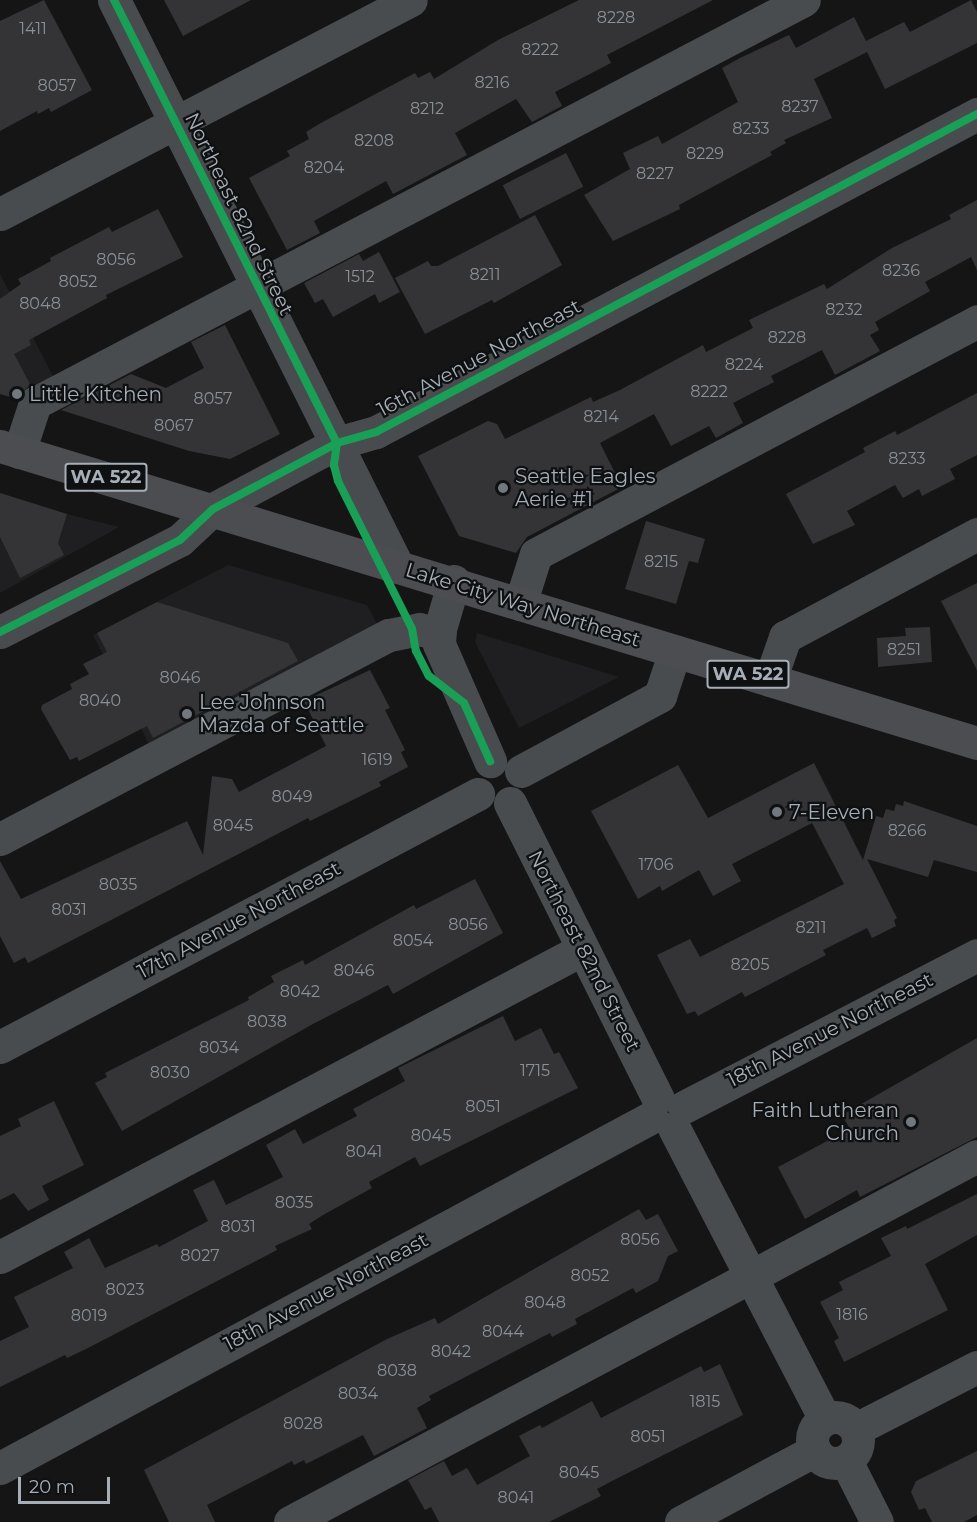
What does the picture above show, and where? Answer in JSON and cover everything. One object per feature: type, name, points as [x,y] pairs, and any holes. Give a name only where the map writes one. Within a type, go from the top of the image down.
[{"type":"main road","name":"Lake City Way Northeast","points":[[9,449],[213,509],[398,567],[454,581],[520,604],[977,743]]},
{"type":"street","name":"Northeast 82nd Street","points":[[114,0],[398,567]]},
{"type":"street","points":[[0,214],[411,0]]},
{"type":"street","points":[[9,449],[35,403],[804,0]]},
{"type":"street","name":"16th Avenue Northeast","points":[[0,632],[180,540],[213,509],[337,443],[376,432],[977,114]]},
{"type":"street","points":[[520,604],[536,554],[977,321]]},
{"type":"street","points":[[770,680],[785,637],[977,534]]},
{"type":"street","points":[[454,581],[439,634],[443,656],[490,761]]},
{"type":"street","points":[[0,839],[389,635],[419,629],[439,634]]},
{"type":"street","points":[[520,771],[660,696],[675,651]]},
{"type":"street","points":[[509,760],[520,771],[523,787],[510,803],[492,805],[478,794],[477,774],[490,761],[509,760]]},
{"type":"street","name":"17th Avenue Northeast","points":[[0,1047],[478,794]]},
{"type":"street","name":"Northeast 82nd Street","points":[[510,803],[825,1419]]},
{"type":"street","points":[[0,1257],[583,949]]},
{"type":"street","name":"18th Avenue Northeast","points":[[0,1468],[667,1112],[977,955]]},
{"type":"street","points":[[290,1522],[977,1156]]},
{"type":"street","points":[[856,1429],[977,1367]]},
{"type":"street","points":[[825,1419],[845,1419],[856,1429],[858,1444],[846,1461],[828,1462],[815,1450],[814,1431],[825,1419]]},
{"type":"street","points":[[681,1522],[815,1450]]},
{"type":"street","points":[[846,1461],[877,1522]]},
{"type":"shaded area","points":[[0,274],[55,380],[18,399],[0,394]]},
{"type":"shaded area","points":[[0,493],[67,514],[119,527],[0,593]]},
{"type":"shaded area","points":[[228,565],[367,605],[383,635],[155,756],[93,635]]},
{"type":"shaded area","points":[[477,633],[619,677],[519,728],[475,642]]},
{"type":"building","points":[[44,0],[92,90],[51,112],[49,108],[38,114],[37,111],[0,131],[0,21]]},
{"type":"building","points":[[164,0],[251,0],[183,36]]},
{"type":"building","points":[[579,0],[713,0],[607,55],[611,63],[555,92],[562,106],[532,122],[516,99],[455,133],[467,155],[393,194],[386,181],[314,221],[320,233],[287,250],[249,178],[290,156],[287,151],[309,139],[306,132],[319,124],[415,73],[418,78],[430,72],[434,79],[498,40]]},
{"type":"building","points":[[971,0],[977,12],[977,43],[885,89],[867,52],[814,79],[832,118],[784,140],[786,143],[770,152],[772,155],[679,205],[680,209],[613,241],[584,195],[630,169],[623,153],[658,136],[662,144],[738,102],[722,68],[740,58],[789,35],[796,48],[854,17],[866,41],[904,22],[910,32]]},
{"type":"building","points":[[566,153],[583,187],[520,219],[503,185]]},
{"type":"building","points":[[977,200],[977,270],[971,257],[925,282],[930,291],[875,322],[879,330],[870,335],[880,351],[835,375],[822,350],[771,376],[774,382],[733,403],[743,423],[716,438],[709,426],[671,446],[654,414],[600,443],[622,487],[527,537],[516,553],[459,536],[418,456],[488,421],[497,424],[505,439],[591,397],[593,402],[620,390],[703,345],[706,352],[753,328],[749,320],[824,284],[827,289],[892,248],[951,219],[949,215]]},
{"type":"building","points":[[158,209],[183,257],[106,295],[107,298],[29,340],[31,345],[14,354],[30,384],[17,399],[0,394],[0,299],[21,284],[18,279],[51,261],[50,258],[109,227],[112,232]]},
{"type":"building","points":[[535,215],[562,265],[494,303],[492,300],[425,334],[395,278],[428,261],[431,266],[438,266]]},
{"type":"building","points":[[379,252],[400,292],[379,303],[375,294],[333,317],[323,299],[315,303],[304,283],[359,254],[363,261]]},
{"type":"building","points":[[225,325],[280,434],[230,459],[189,451],[61,410],[131,374],[166,388],[204,368],[191,342]]},
{"type":"building","points":[[977,393],[977,455],[950,469],[955,479],[922,496],[919,489],[903,498],[895,485],[847,511],[855,525],[813,544],[786,494],[865,452],[863,448],[895,431],[897,435]]},
{"type":"building","points":[[0,493],[67,514],[58,543],[64,555],[20,578],[0,537]]},
{"type":"building","points":[[646,521],[705,539],[698,563],[689,561],[676,604],[625,589]]},
{"type":"building","points":[[977,583],[977,670],[941,601]]},
{"type":"building","name":"Lee Johnson Mazda of Seattle","points":[[157,602],[288,643],[298,661],[153,738],[147,726],[79,761],[77,757],[70,760],[41,709],[42,705],[72,689],[70,684],[89,674],[83,664],[107,652],[97,633]]},
{"type":"building","points":[[930,627],[932,662],[878,667],[877,638],[906,636],[905,628]]},
{"type":"building","points":[[370,670],[390,708],[385,710],[405,750],[401,752],[408,767],[379,782],[381,786],[310,821],[308,818],[28,963],[25,957],[14,963],[0,936],[0,861],[21,899],[187,821],[203,855],[212,776],[232,779],[239,792],[326,746],[304,701]]},
{"type":"building","points":[[814,763],[863,860],[876,816],[883,818],[886,809],[894,811],[896,804],[903,806],[904,801],[977,826],[977,872],[934,860],[928,877],[867,859],[897,918],[894,920],[896,926],[872,938],[867,928],[823,950],[826,955],[745,997],[742,992],[698,1016],[695,1011],[687,1014],[657,955],[690,939],[700,957],[844,884],[812,823],[732,864],[741,881],[713,896],[699,870],[662,891],[660,886],[638,899],[591,811],[678,765],[708,818]]},
{"type":"building","points":[[475,879],[503,933],[393,994],[388,985],[313,1024],[122,1131],[95,1083],[107,1077],[105,1073],[249,1000],[248,997],[274,982],[271,976],[303,960],[305,965],[414,905],[416,909]]},
{"type":"building","points":[[503,1016],[515,1041],[541,1028],[554,1054],[559,1052],[578,1088],[420,1166],[415,1157],[369,1182],[372,1188],[309,1224],[312,1229],[275,1246],[277,1250],[86,1349],[67,1358],[65,1355],[0,1387],[0,1341],[29,1327],[14,1297],[73,1268],[64,1252],[89,1238],[105,1268],[157,1244],[159,1247],[208,1221],[193,1190],[214,1180],[226,1205],[283,1177],[266,1145],[295,1129],[303,1144],[357,1116],[353,1109],[405,1081],[398,1068]]},
{"type":"building","name":"Faith Lutheran Church","points":[[977,1038],[977,1137],[860,1197],[857,1190],[805,1219],[778,1167],[850,1129],[842,1115]]},
{"type":"building","points":[[54,1101],[84,1165],[42,1186],[49,1200],[28,1211],[14,1193],[0,1200],[0,1136],[21,1126],[18,1119]]},
{"type":"building","points":[[977,1194],[977,1235],[925,1264],[948,1310],[844,1362],[834,1341],[839,1338],[820,1302],[843,1290],[839,1282],[891,1256],[881,1238],[906,1226],[907,1229]]},
{"type":"building","points":[[639,1209],[646,1220],[658,1214],[678,1251],[668,1256],[658,1281],[636,1293],[633,1288],[575,1319],[577,1324],[552,1337],[550,1333],[429,1396],[431,1400],[417,1408],[427,1428],[374,1456],[363,1435],[306,1464],[304,1460],[294,1465],[292,1461],[207,1505],[215,1522],[169,1522],[144,1470],[387,1339],[435,1318],[438,1324]]},
{"type":"building","points":[[720,1364],[743,1415],[597,1489],[601,1496],[549,1522],[439,1522],[431,1507],[425,1510],[408,1480],[444,1461],[452,1476],[467,1468],[477,1485],[530,1456],[519,1436],[540,1425],[542,1428],[592,1401],[601,1418],[701,1366],[704,1372]]},
{"type":"building","points":[[977,1451],[977,1515],[964,1522],[932,1522],[925,1508],[919,1510],[911,1492],[916,1481]]},
{"type":"cycle path","points":[[114,0],[337,443]]},
{"type":"cycle path","points":[[0,632],[180,540],[213,509],[337,443],[376,432],[977,114]]},
{"type":"cycle path","points":[[337,443],[334,465],[338,481],[412,629],[416,651],[429,676],[464,703],[490,761]]},
{"type":"place","name":"Little Kitchen","points":[[17,394]]},
{"type":"place","name":"Seattle Eagles Aerie #1","points":[[503,488]]},
{"type":"place","name":"Lee Johnson Mazda of Seattle","points":[[187,714]]},
{"type":"place","name":"7-Eleven","points":[[777,812]]},
{"type":"place","name":"Faith Lutheran Church","points":[[911,1122]]}]
